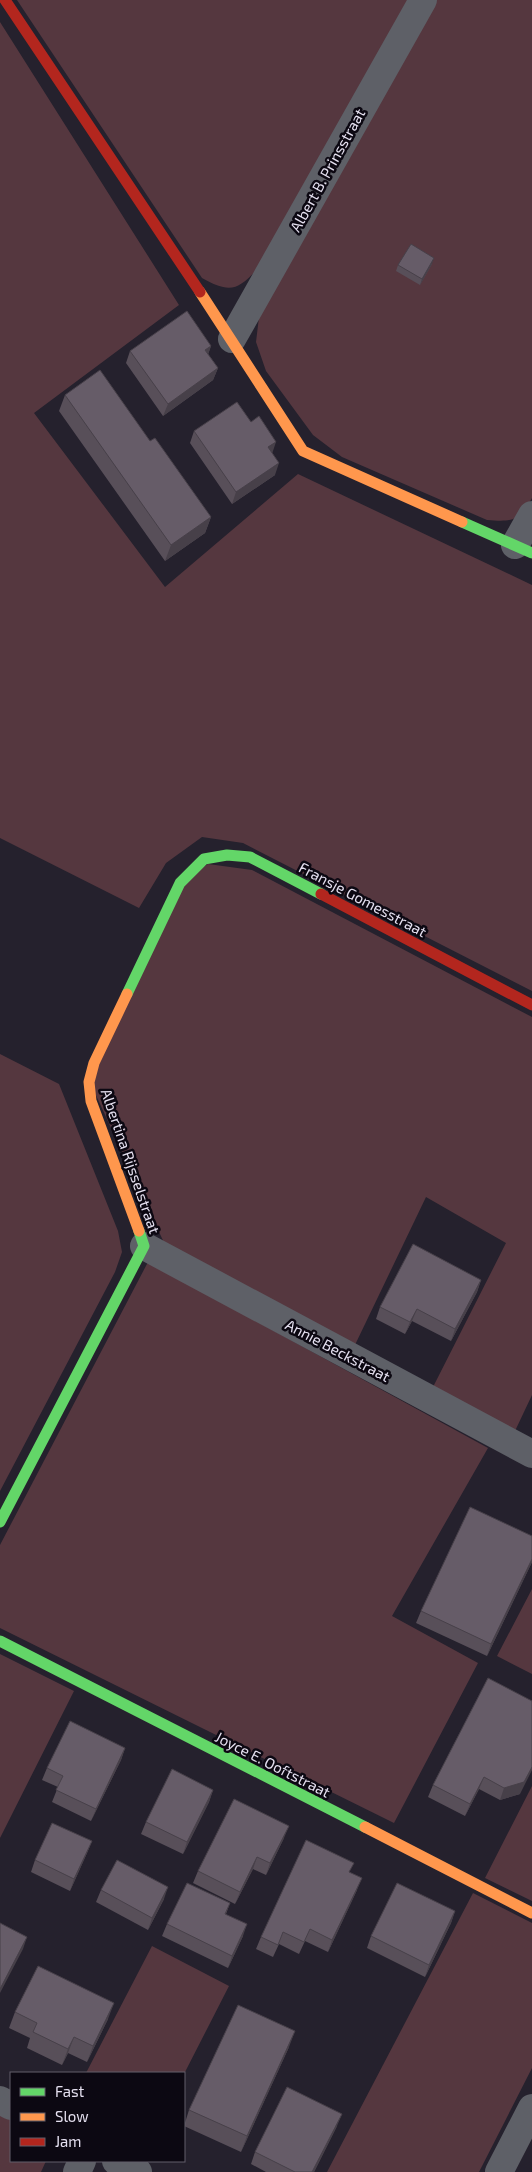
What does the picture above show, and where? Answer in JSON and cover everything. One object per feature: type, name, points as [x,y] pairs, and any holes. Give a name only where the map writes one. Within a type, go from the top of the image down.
[{"type":"street","points":[[5,0],[232,339],[303,451],[523,549],[532,515]]},
{"type":"street","name":"Albert B. Prinsstraat","points":[[232,339],[423,0]]},
{"type":"street","name":"Fransje Gomesstraat","points":[[180,883],[204,859],[227,855],[250,857],[532,1006]]},
{"type":"street","name":"Albertina Rijsselstraat","points":[[0,1522],[144,1246],[91,1101],[89,1082],[94,1063],[180,883]]},
{"type":"street","name":"Annie Beckstraat","points":[[144,1246],[532,1454]]},
{"type":"street","name":"Joyce E. Ooftstraat","points":[[0,1641],[532,1913]]},
{"type":"street","points":[[499,2172],[532,2108]]},
{"type":"street","points":[[118,2162],[138,2172]]},
{"type":"shaded area","points":[[17,0],[409,0],[261,265],[247,280],[228,288],[221,287],[202,278]]},
{"type":"shaded area","points":[[435,0],[532,0],[532,498],[519,516],[503,521],[487,520],[342,457],[313,435],[266,371],[256,342],[259,317]]},
{"type":"shaded area","points":[[0,22],[179,305],[34,413],[165,587],[298,474],[532,585],[532,991],[243,843],[202,837],[166,863],[139,908],[0,838]]},
{"type":"shaded area","points":[[208,864],[252,870],[532,1017],[532,1395],[515,1431],[433,1387],[506,1243],[426,1197],[354,1347],[166,1247],[88,1078],[186,878]]},
{"type":"shaded area","points":[[0,1054],[59,1084],[118,1231],[122,1252],[115,1272],[0,1491]]},
{"type":"shaded area","points":[[148,1262],[488,1448],[392,1616],[478,1663],[394,1823],[0,1628],[0,1545]]},
{"type":"shaded area","points":[[532,1589],[532,1674],[497,1656]]},
{"type":"shaded area","points":[[0,1654],[74,1691],[0,1838]]},
{"type":"shaded area","points":[[532,1786],[532,1901],[485,1878]]},
{"type":"shaded area","points":[[473,1893],[532,1923],[532,2068],[479,2172],[327,2172]]},
{"type":"shaded area","points":[[152,1946],[229,1986],[185,2072],[87,2072]]},
{"type":"shaded area","points":[[0,2109],[10,2114],[10,2162],[46,2162],[41,2172],[0,2172]]},
{"type":"building","points":[[411,244],[434,258],[422,279],[398,265]]},
{"type":"building","points":[[187,311],[211,346],[205,350],[218,368],[168,404],[130,351]]},
{"type":"building","points":[[100,370],[150,441],[155,438],[211,517],[171,545],[65,395]]},
{"type":"building","points":[[237,402],[251,422],[259,416],[276,442],[268,447],[279,463],[236,492],[194,431]]},
{"type":"building","points":[[413,1244],[481,1280],[455,1329],[417,1309],[410,1322],[380,1307]]},
{"type":"building","points":[[470,1507],[532,1536],[532,1559],[491,1644],[421,1611]]},
{"type":"building","points":[[488,1678],[532,1701],[532,1767],[524,1782],[504,1788],[484,1777],[470,1804],[433,1785]]},
{"type":"building","points":[[70,1721],[125,1748],[96,1809],[56,1790],[63,1776],[47,1768]]},
{"type":"building","points":[[172,1769],[213,1790],[187,1842],[146,1822]]},
{"type":"building","points":[[234,1799],[289,1826],[270,1863],[257,1857],[240,1892],[198,1871]]},
{"type":"building","points":[[52,1823],[92,1841],[74,1879],[35,1860]]},
{"type":"building","points":[[306,1840],[354,1863],[349,1872],[362,1878],[332,1940],[310,1929],[304,1942],[283,1932],[278,1945],[261,1937]]},
{"type":"building","points":[[117,1860],[168,1887],[152,1918],[101,1890]]},
{"type":"building","points":[[187,1883],[230,1903],[225,1914],[247,1924],[232,1956],[167,1924]]},
{"type":"building","points":[[397,1883],[455,1911],[429,1965],[371,1936]]},
{"type":"building","points":[[0,1923],[27,1937],[0,1989]]},
{"type":"building","points":[[38,1966],[114,2003],[93,2046],[74,2037],[68,2049],[33,2032],[37,2023],[15,2012]]},
{"type":"building","points":[[238,2005],[295,2031],[247,2136],[189,2110]]},
{"type":"building","points":[[287,2087],[342,2114],[312,2172],[295,2172],[255,2152]]},
{"type":"traffic: fast","points":[[462,522],[532,553]]},
{"type":"traffic: fast","points":[[127,994],[180,883],[204,859],[227,855],[250,857],[321,894]]},
{"type":"traffic: fast","points":[[0,1522],[144,1246],[139,1231]]},
{"type":"traffic: fast","points":[[0,1641],[365,1827]]},
{"type":"traffic: slow","points":[[200,292],[303,451],[462,522]]},
{"type":"traffic: slow","points":[[127,994],[94,1063],[89,1082],[91,1101],[139,1231]]},
{"type":"traffic: slow","points":[[365,1827],[532,1913]]},
{"type":"traffic: jam","points":[[5,0],[200,292]]},
{"type":"traffic: jam","points":[[321,894],[532,1005]]}]
